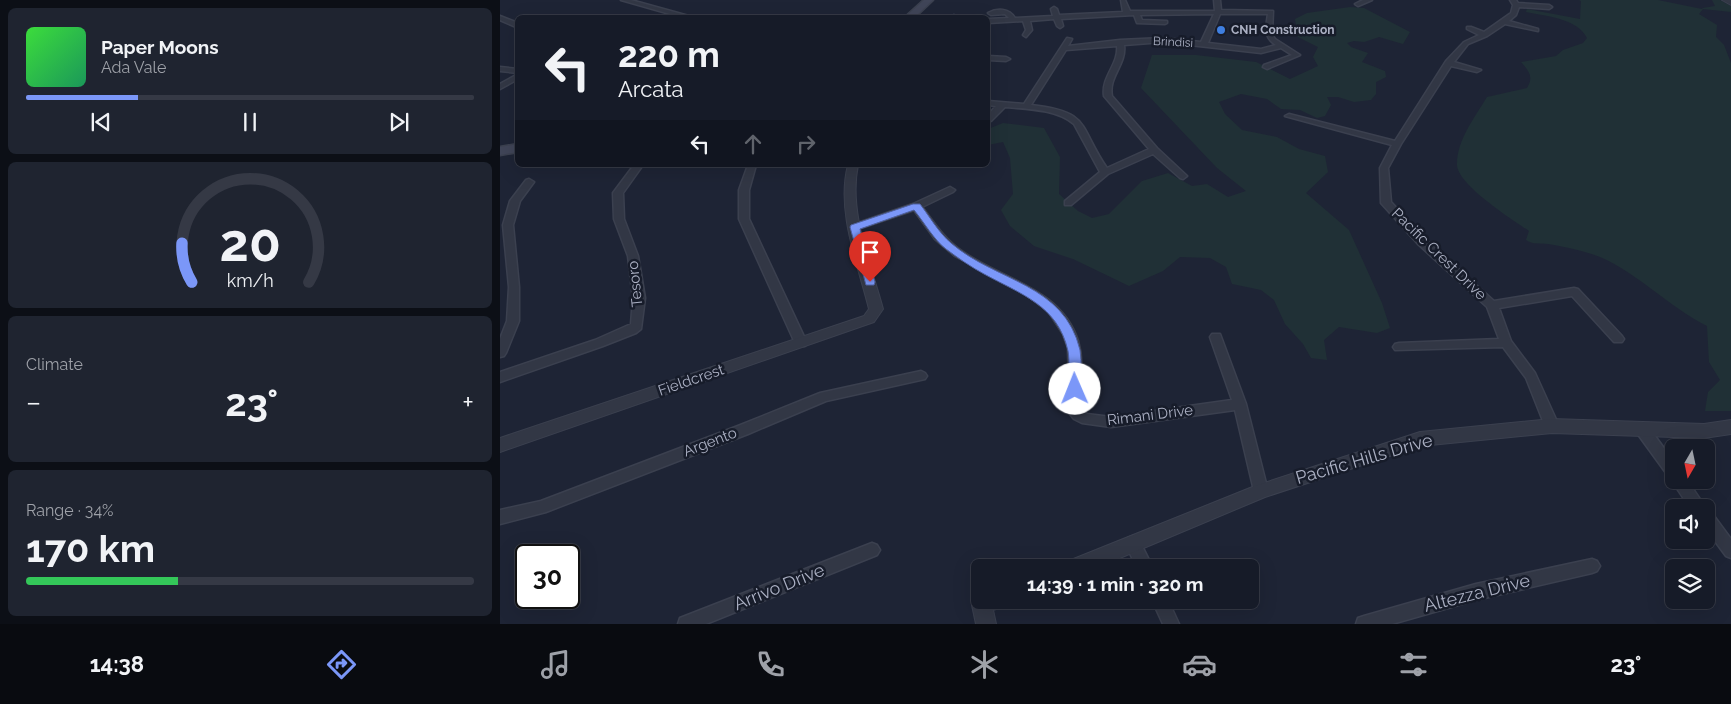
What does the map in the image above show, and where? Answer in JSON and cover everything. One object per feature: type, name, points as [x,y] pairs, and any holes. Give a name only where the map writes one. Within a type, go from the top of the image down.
[{"type":"main road","points":[[912,15],[929,0]]},
{"type":"main road","points":[[500,152],[515,149]]},
{"type":"street","points":[[624,0],[682,15]]},
{"type":"street","points":[[1204,44],[1218,12],[1217,0]]},
{"type":"street","points":[[1358,4],[1369,0]]},
{"type":"street","points":[[1726,0],[1731,2]]},
{"type":"street","points":[[1122,1],[1127,13]]},
{"type":"street","points":[[1172,2],[1176,10]]},
{"type":"street","points":[[1515,2],[1549,8]]},
{"type":"street","name":"Pacific Crest Drive","points":[[1515,2],[1514,14],[1485,35],[1466,43],[1449,63],[1397,144],[1384,168],[1386,203],[1423,243],[1492,305],[1506,343],[1531,376],[1552,426]]},
{"type":"street","points":[[1091,6],[1093,24]]},
{"type":"street","points":[[1054,9],[1060,26]]},
{"type":"street","points":[[993,31],[990,21],[1176,10],[1272,13],[1268,34],[1272,40],[1298,55],[1267,67]]},
{"type":"street","points":[[991,13],[1008,12],[1013,20]]},
{"type":"street","points":[[1136,13],[1136,22],[1165,22]]},
{"type":"street","points":[[500,18],[515,25]]},
{"type":"street","points":[[1026,19],[1028,30],[1026,35]]},
{"type":"street","points":[[1503,21],[1536,30]]},
{"type":"street","points":[[500,26],[508,23]]},
{"type":"street","points":[[1469,28],[1485,35]]},
{"type":"street","points":[[1026,107],[1070,38]]},
{"type":"street","name":"Brindisi","points":[[1064,48],[1163,40],[1261,51],[1282,46]]},
{"type":"street","points":[[1120,42],[1121,52],[1106,89],[1108,96],[1154,150],[1183,176]]},
{"type":"street","points":[[990,58],[1006,60]]},
{"type":"street","points":[[1449,63],[1477,70]]},
{"type":"street","points":[[500,69],[515,71]]},
{"type":"street","points":[[500,88],[515,78]]},
{"type":"street","points":[[990,102],[1051,110],[1071,116],[1077,122],[1097,161],[1105,172]]},
{"type":"street","points":[[990,110],[1000,104]]},
{"type":"street","points":[[990,116],[1000,104]]},
{"type":"street","points":[[1289,116],[1397,144]]},
{"type":"street","points":[[1068,203],[1105,172],[1154,150]]},
{"type":"street","name":"Tesoro","points":[[500,377],[616,336],[637,326],[639,298],[633,256],[619,219],[618,194],[638,167]]},
{"type":"street","points":[[751,167],[744,190],[744,219],[800,343]]},
{"type":"street","points":[[852,167],[848,184],[855,227],[916,206],[950,190]]},
{"type":"street","points":[[500,353],[514,321],[514,287],[508,225],[515,201],[529,182]]},
{"type":"street","name":"Rimani Drive","points":[[916,206],[948,245],[986,271],[1047,303],[1067,330],[1074,352],[1075,389],[1072,402],[1075,412],[1082,418],[1111,422],[1240,404]]},
{"type":"street","name":"Fieldcrest","points":[[500,446],[866,322],[872,317],[876,309],[855,227]]},
{"type":"street","points":[[1492,305],[1574,292],[1618,339]]},
{"type":"street","points":[[1216,337],[1240,404],[1261,491]]},
{"type":"street","points":[[1399,347],[1506,343]]},
{"type":"street","name":"Argento","points":[[500,517],[541,507],[743,430],[824,396],[921,376]]},
{"type":"street","name":"Pacific Hills Drive","points":[[1095,559],[1261,491],[1420,439],[1552,426],[1704,431],[1731,427]]},
{"type":"street","points":[[1642,429],[1665,461]]},
{"type":"street","points":[[1715,529],[1731,551]]},
{"type":"street","points":[[1133,543],[1141,559]]},
{"type":"street","name":"Arrivo Drive","points":[[686,624],[872,550]]},
{"type":"street","name":"Altezza Drive","points":[[1364,624],[1476,592],[1592,566]]},
{"type":"street","points":[[983,609],[986,624]]},
{"type":"street","points":[[1164,609],[1172,624]]},
{"type":"shaded area","points":[[1579,0],[1658,0],[1702,9],[1715,6],[1712,0],[1720,0],[1731,6],[1731,12],[1703,9],[1699,14],[1717,25],[1716,37],[1724,45],[1731,63],[1731,411],[1705,411],[1708,392],[1720,380],[1709,362],[1707,326],[1680,310],[1628,272],[1600,257],[1575,249],[1529,242],[1526,240],[1529,231],[1475,191],[1459,172],[1457,164],[1460,146],[1487,97],[1527,88],[1530,74],[1521,62],[1556,56],[1563,50],[1583,43],[1587,38],[1582,31],[1568,22],[1526,12],[1527,9],[1580,19],[1581,1]]},
{"type":"shaded area","points":[[1350,7],[1364,8],[1410,32],[1403,44],[1379,37],[1364,42],[1354,41],[1347,43],[1351,47],[1368,53],[1362,62],[1385,71],[1386,77],[1376,82],[1376,94],[1371,100],[1354,102],[1338,97],[1327,97],[1331,105],[1325,116],[1317,118],[1300,110],[1281,109],[1267,99],[1241,94],[1219,102],[1225,114],[1242,130],[1277,137],[1299,149],[1325,156],[1328,172],[1306,193],[1349,230],[1382,303],[1390,328],[1377,333],[1339,327],[1324,340],[1327,360],[1311,358],[1303,344],[1285,324],[1274,300],[1261,290],[1232,284],[1226,267],[1210,258],[1180,257],[1163,271],[1129,286],[1073,259],[1034,246],[1010,226],[1001,210],[1013,194],[1010,158],[1003,142],[990,145],[990,128],[1003,123],[1044,128],[1060,157],[1059,194],[1078,211],[1092,218],[1109,214],[1142,181],[1168,173],[1192,186],[1207,184],[1228,197],[1246,191],[1217,168],[1141,88],[1152,55],[1196,55],[1256,62],[1290,79],[1318,66],[1313,57],[1318,47],[1298,37],[1295,19],[1307,13]]},
{"type":"place","name":"CNH Construction","points":[[1221,30]]},
{"type":"route","points":[[870,282],[855,227],[916,206],[948,245],[986,271],[1047,303],[1067,330],[1071,341],[1074,352],[1075,389]]}]
